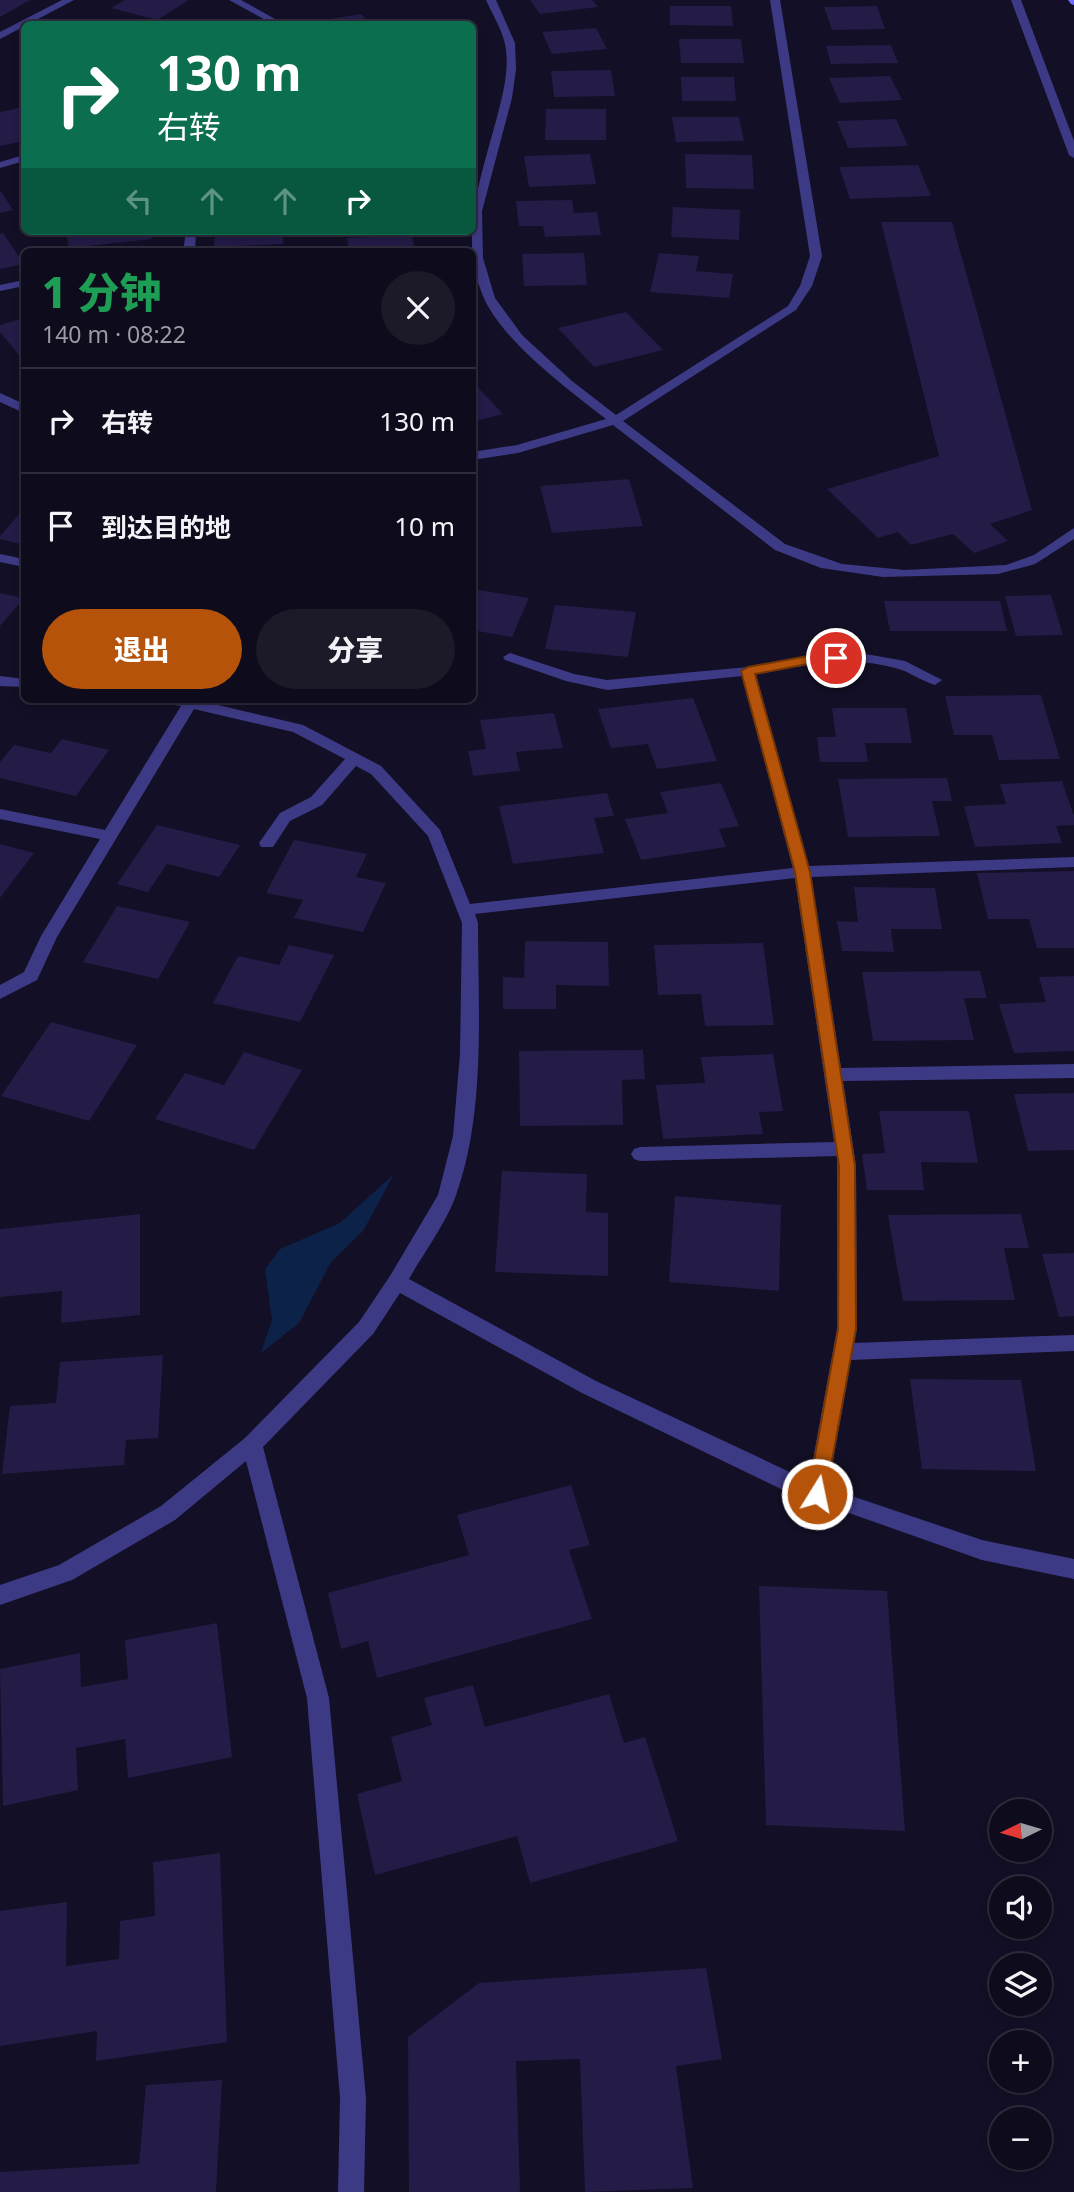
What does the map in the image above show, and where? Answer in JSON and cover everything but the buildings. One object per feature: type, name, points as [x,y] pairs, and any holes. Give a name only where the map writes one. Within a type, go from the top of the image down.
[{"type":"lane","points":[[29,21],[69,0]]},
{"type":"lane","points":[[233,0],[273,21]]},
{"type":"lane","points":[[491,0],[510,43],[511,69],[507,97],[477,211],[477,258],[489,299],[518,338],[568,384],[780,547],[807,561],[840,569],[891,574],[1014,567],[1046,554],[1074,532]]},
{"type":"lane","points":[[476,455],[518,449],[616,420],[792,308],[806,286],[816,256],[775,0]]},
{"type":"lane","points":[[1016,0],[1074,155]]},
{"type":"lane","points":[[0,36],[21,25]]},
{"type":"lane","points":[[0,165],[21,159]]},
{"type":"lane","points":[[0,288],[21,284]]},
{"type":"lane","points":[[0,397],[21,408]]},
{"type":"lane","points":[[0,558],[21,562]]},
{"type":"lane","points":[[510,657],[571,678],[607,685],[748,671],[813,659],[860,657],[900,664],[934,680]]},
{"type":"lane","points":[[748,671],[803,872],[847,1166],[847,1329],[817,1494]]},
{"type":"lane","points":[[0,681],[21,683]]},
{"type":"lane","points":[[0,993],[31,976],[49,936],[190,703],[298,728],[376,770],[435,834],[470,923],[469,1054],[462,1136],[447,1196],[397,1282],[366,1328],[252,1444],[168,1513],[65,1573],[0,1595]]},
{"type":"lane","points":[[267,843],[285,817],[306,811],[322,797],[354,758]]},
{"type":"lane","points":[[0,814],[110,836]]},
{"type":"lane","points":[[464,910],[803,872],[1074,862]]},
{"type":"lane","points":[[833,1074],[1074,1071]]},
{"type":"lane","points":[[640,1154],[844,1149]]},
{"type":"lane","points":[[397,1282],[589,1387],[788,1483],[982,1550],[1074,1569]]},
{"type":"lane","points":[[842,1352],[1074,1343]]},
{"type":"lane","points":[[252,1444],[318,1698],[354,2098],[351,2192]]},
{"type":"water","points":[[394,1174],[363,1231],[331,1262],[299,1323],[261,1353],[272,1320],[265,1269],[280,1249],[340,1223]]},
{"type":"route","points":[[817,1494],[847,1329],[847,1166],[803,872],[748,671],[813,659],[836,658]]}]
